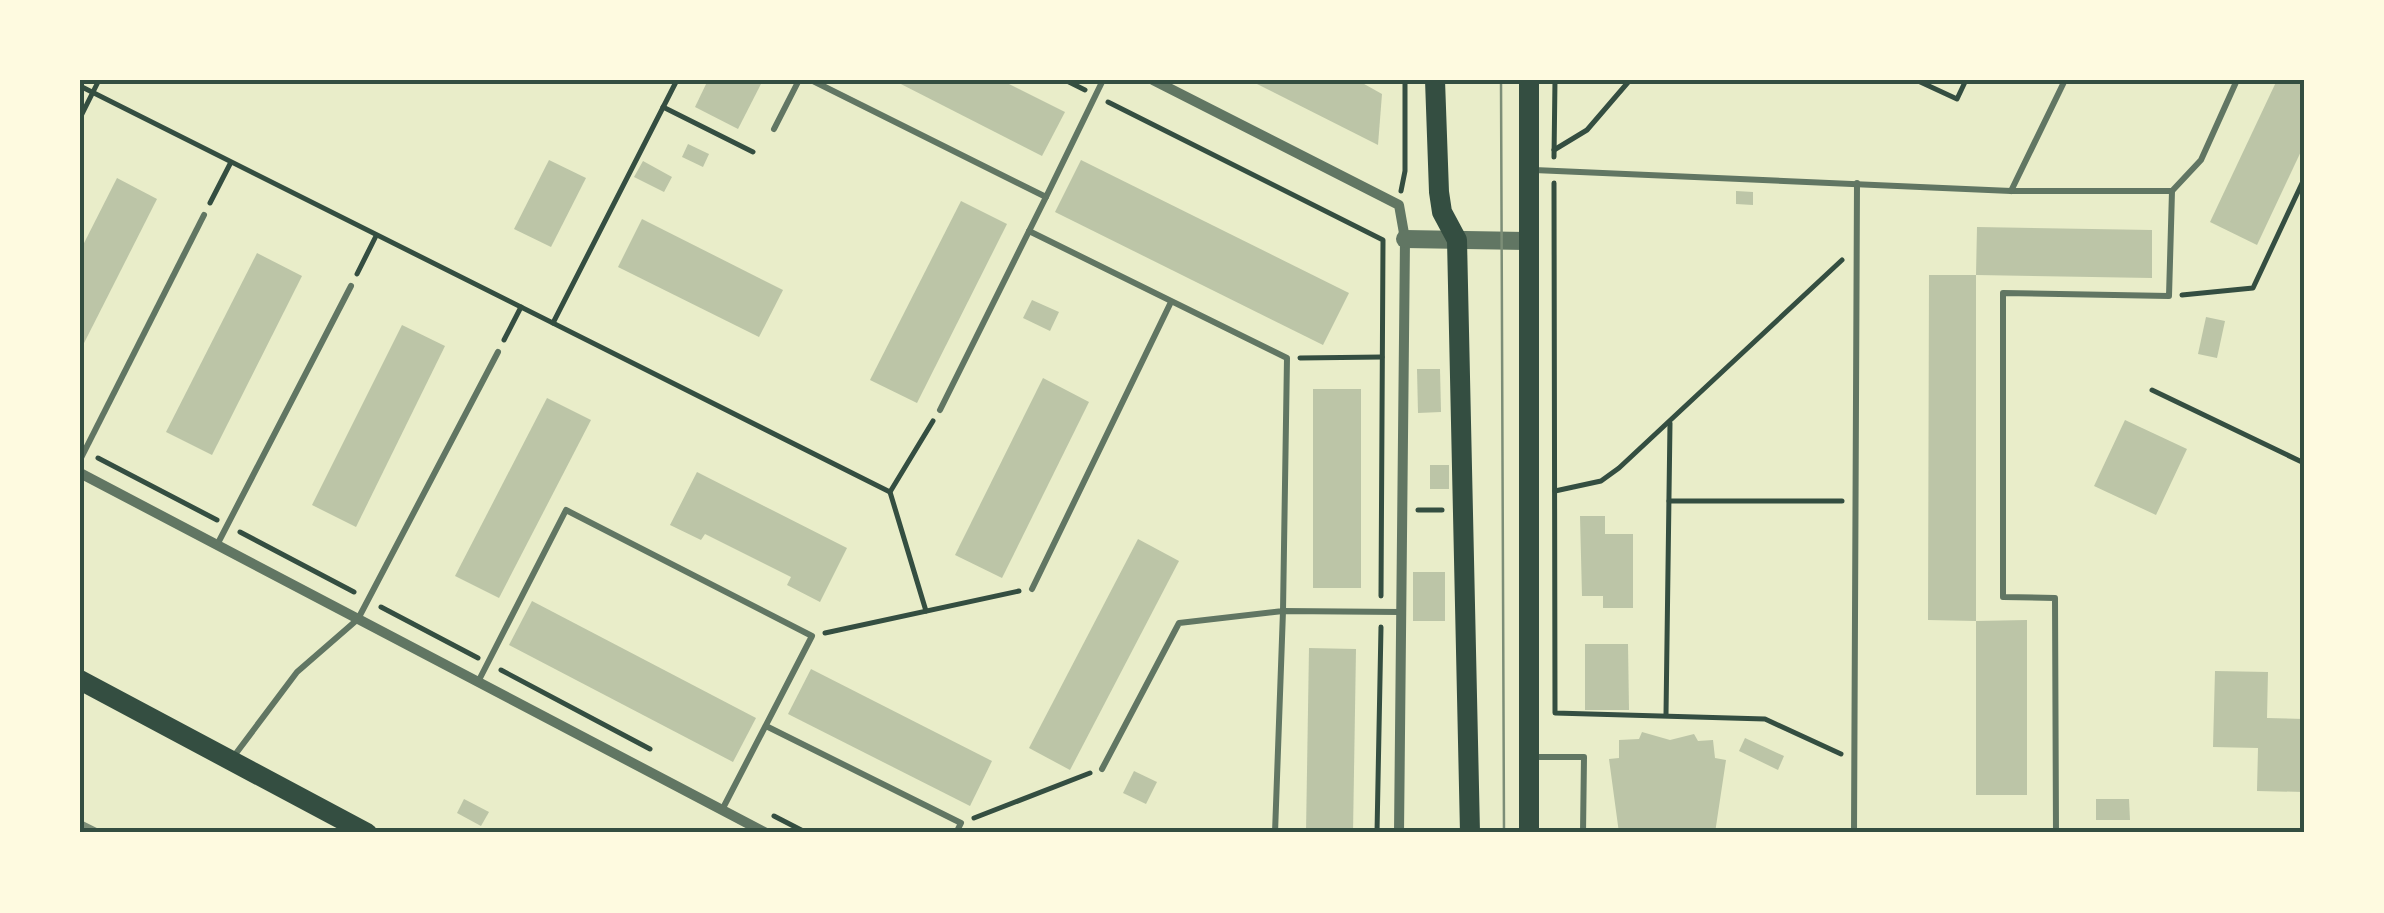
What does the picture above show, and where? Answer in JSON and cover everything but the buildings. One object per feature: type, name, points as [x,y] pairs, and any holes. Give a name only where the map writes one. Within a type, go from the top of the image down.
[{"type":"main road","points":[[1529,833],[1530,80]]},
{"type":"main road","points":[[1430,82],[1442,212],[1457,240],[1470,833]]},
{"type":"main road","points":[[80,680],[367,833]]},
{"type":"street","points":[[1153,80],[1399,205],[1405,239],[1399,833]]},
{"type":"street","points":[[1405,239],[1530,241]]},
{"type":"street","points":[[80,472],[766,833]]},
{"type":"lane","points":[[774,129],[799,80]]},
{"type":"lane","points":[[811,80],[1046,198]]},
{"type":"lane","points":[[940,410],[1103,80]]},
{"type":"lane","points":[[2012,191],[2064,80]]},
{"type":"lane","points":[[2056,833],[2055,598],[2003,598],[2003,293],[2170,296],[2172,191],[2200,160],[2237,80]]},
{"type":"lane","points":[[1530,170],[2012,191],[2172,191]]},
{"type":"lane","points":[[1854,833],[1856,183]]},
{"type":"lane","points":[[80,460],[204,214]]},
{"type":"lane","points":[[1029,231],[1287,358],[1276,833]]},
{"type":"lane","points":[[217,544],[351,286]]},
{"type":"lane","points":[[1032,589],[1171,302]]},
{"type":"lane","points":[[230,760],[297,672],[358,619],[498,352]]},
{"type":"lane","points":[[478,682],[566,510],[812,636],[722,810]]},
{"type":"lane","points":[[1102,768],[1179,623],[1283,610],[1400,612]]},
{"type":"lane","points":[[766,726],[961,824],[956,833]]},
{"type":"lane","points":[[1529,758],[1584,757],[1584,833]]},
{"type":"path","points":[[80,118],[99,80]]},
{"type":"path","points":[[553,323],[676,80]]},
{"type":"path","points":[[1399,205],[1405,171],[1405,80]]},
{"type":"path","points":[[1555,80],[1554,713],[1765,719],[1854,759]]},
{"type":"path","points":[[1554,150],[1588,130],[1630,80]]},
{"type":"path","points":[[1916,80],[1957,100],[1966,80]]},
{"type":"path","points":[[80,86],[890,492],[926,611]]},
{"type":"path","points":[[1095,96],[1383,240],[1377,833]]},
{"type":"path","points":[[663,107],[752,152]]},
{"type":"path","points":[[204,214],[230,162]]},
{"type":"path","points":[[2170,296],[2253,288],[2304,180]]},
{"type":"path","points":[[351,286],[376,236]]},
{"type":"path","points":[[1554,491],[1601,481],[1856,248]]},
{"type":"path","points":[[498,352],[520,307]]},
{"type":"path","points":[[1287,358],[1382,357]]},
{"type":"path","points":[[2152,390],[2304,463]]},
{"type":"path","points":[[890,492],[940,410]]},
{"type":"path","points":[[1666,715],[1670,420]]},
{"type":"path","points":[[85,450],[662,756]]},
{"type":"path","points":[[1669,500],[1855,501]]},
{"type":"path","points":[[812,636],[1032,589]]},
{"type":"path","points":[[961,824],[1102,768]]},
{"type":"path","points":[[731,793],[807,833]]},
{"type":"tram line","points":[[1501,80],[1504,833]]},
{"type":"railway","points":[[80,824],[98,833]]}]
